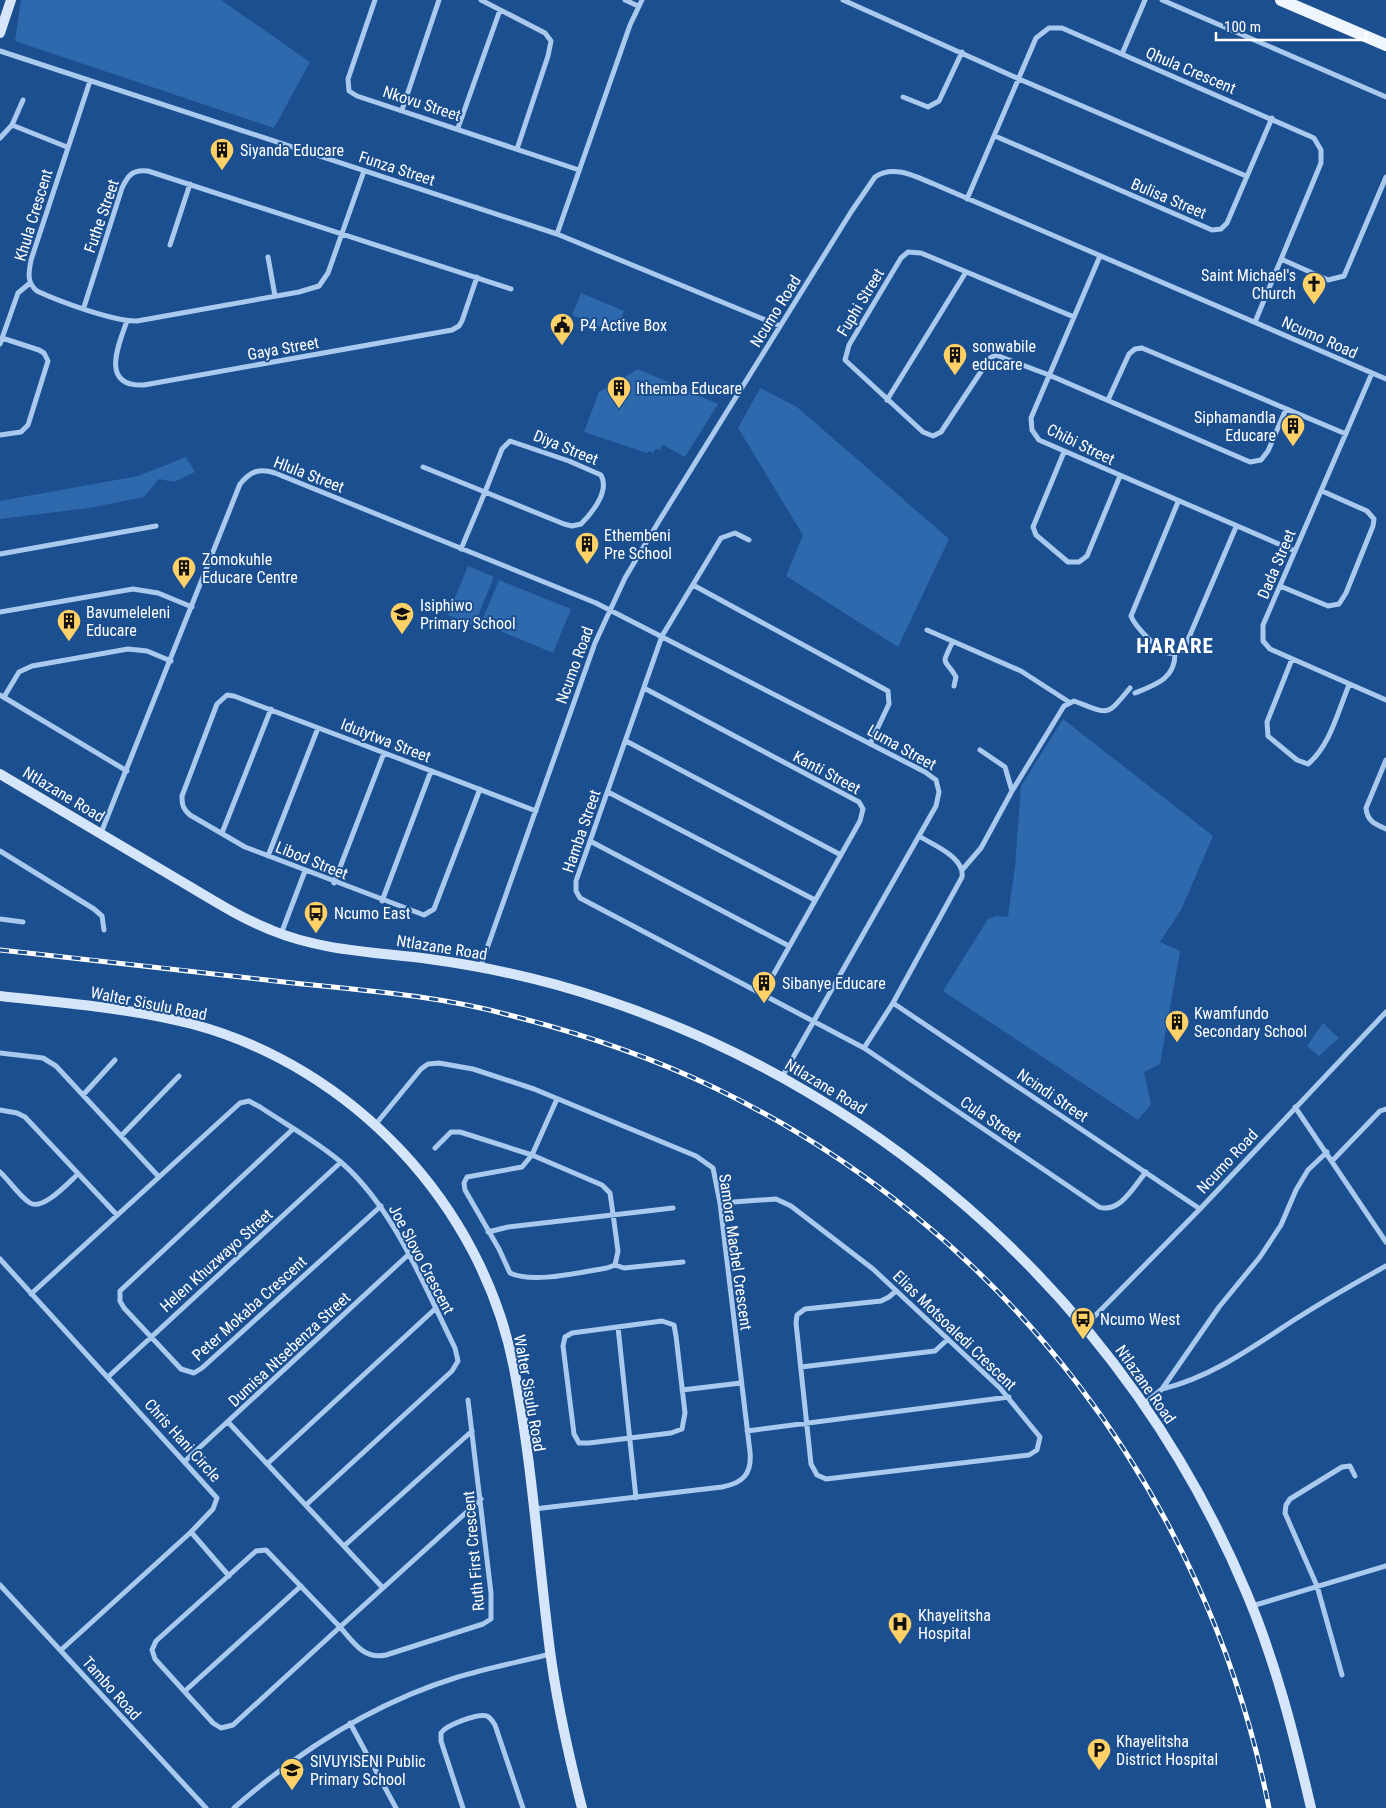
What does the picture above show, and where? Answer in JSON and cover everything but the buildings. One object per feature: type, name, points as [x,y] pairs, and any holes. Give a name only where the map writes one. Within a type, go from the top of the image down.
[{"type":"main road","points":[[1281,0],[1386,45]]},
{"type":"street","points":[[0,34],[11,0]]},
{"type":"street","name":"Nkovu Street","points":[[374,0],[348,79],[347,87],[357,96],[458,128],[579,170]]},
{"type":"street","points":[[402,110],[439,0]]},
{"type":"street","points":[[481,0],[545,33],[551,41],[517,149]]},
{"type":"street","points":[[625,0],[638,6]]},
{"type":"street","points":[[558,234],[579,170],[638,6],[642,0]]},
{"type":"street","points":[[843,0],[1019,79],[1246,176]]},
{"type":"street","points":[[1122,54],[1145,0]]},
{"type":"street","points":[[1162,0],[1386,97]]},
{"type":"street","points":[[458,128],[500,10]]},
{"type":"street","name":"Qhula Crescent","points":[[967,199],[1036,38],[1049,28],[1062,28],[1272,118],[1314,138],[1322,150],[1321,163],[1255,322]]},
{"type":"street","name":"Funza Street","points":[[0,51],[558,234],[780,326]]},
{"type":"street","points":[[903,97],[928,107],[939,101],[962,52]]},
{"type":"street","name":"Khula Crescent","points":[[90,81],[31,260],[30,283],[44,294],[127,321],[312,289],[325,281],[364,170]]},
{"type":"street","points":[[0,138],[12,125],[22,100]]},
{"type":"street","name":"Bulisa Street","points":[[995,136],[1212,230],[1221,229],[1228,223],[1246,176],[1272,118]]},
{"type":"street","points":[[12,125],[67,147]]},
{"type":"street","name":"Futhe Street","points":[[84,307],[128,175],[138,170],[148,171],[190,184],[342,234]]},
{"type":"street","name":"Ncumo Road","points":[[480,968],[594,643],[609,609],[659,521],[780,326],[861,197],[881,173],[901,172],[1386,379]]},
{"type":"street","points":[[1281,259],[1328,280],[1344,276],[1386,177]]},
{"type":"street","points":[[170,245],[190,184]]},
{"type":"street","points":[[342,234],[511,289]]},
{"type":"street","name":"Fuphi Street","points":[[1049,375],[1003,356],[996,355],[990,358],[941,432],[933,436],[923,432],[845,360],[848,345],[891,274],[908,252],[921,253],[1074,317]]},
{"type":"street","name":"Chibi Street","points":[[1100,256],[1031,418],[1032,430],[1039,440],[1064,452],[1295,551]]},
{"type":"street","points":[[268,257],[275,296]]},
{"type":"street","points":[[887,400],[966,272]]},
{"type":"street","name":"Gaya Street","points":[[127,321],[115,367],[117,375],[123,381],[144,384],[452,330],[459,326],[462,321],[477,278]]},
{"type":"street","points":[[0,435],[25,429],[32,418],[48,361],[44,353],[39,350],[1,341],[18,293],[30,283]]},
{"type":"street","points":[[0,320],[7,323]]},
{"type":"street","points":[[1108,400],[1129,354],[1135,348],[1142,348],[1346,434]]},
{"type":"street","name":"Dada Street","points":[[1372,373],[1263,625],[1263,641],[1270,650],[1386,700]]},
{"type":"street","points":[[1049,375],[1250,462],[1261,460],[1268,451],[1286,409]]},
{"type":"street","name":"Diya Street","points":[[461,549],[502,449],[510,441],[597,472],[601,475],[604,484],[602,494],[586,519],[577,526],[564,524],[485,492]]},
{"type":"street","points":[[1064,452],[1033,527],[1036,535],[1068,562],[1080,562],[1087,556],[1120,476]]},
{"type":"street","points":[[423,467],[485,492]]},
{"type":"street","name":"Hlula Street","points":[[100,833],[171,661],[240,484],[250,472],[263,470],[275,473],[609,609]]},
{"type":"street","points":[[1280,586],[1328,606],[1339,604],[1346,593],[1373,526],[1374,518],[1368,511],[1322,491]]},
{"type":"street","points":[[1178,502],[1131,616],[1134,624],[1166,653],[1175,654],[1184,649],[1236,527]]},
{"type":"street","points":[[0,554],[156,526]]},
{"type":"street","name":"Hamba Street","points":[[749,540],[735,533],[725,535],[716,545],[662,636],[576,881],[576,891],[582,900],[814,1020]]},
{"type":"street","points":[[693,585],[888,691],[889,704],[870,744]]},
{"type":"street","points":[[0,612],[133,589],[158,593],[192,607]]},
{"type":"street","name":"Luma Street","points":[[609,609],[925,772],[936,780],[939,792],[936,806],[782,1077]]},
{"type":"street","points":[[927,630],[952,643],[1021,671],[1069,702],[1074,701],[1105,712],[1111,711],[1130,688]]},
{"type":"street","points":[[952,643],[944,664],[956,678],[954,686]]},
{"type":"street","points":[[126,771],[2,696],[19,672],[32,666],[128,649],[147,651],[171,661]]},
{"type":"street","points":[[1135,693],[1163,681],[1170,674],[1175,662],[1175,654]]},
{"type":"street","points":[[1292,659],[1267,722],[1268,736],[1303,762],[1308,764],[1318,756],[1349,685]]},
{"type":"street","name":"Kanti Street","points":[[644,688],[858,802],[864,809],[763,993]]},
{"type":"street","name":"Idutytwa Street","points":[[227,695],[271,709],[536,811]]},
{"type":"street","name":"Libod Street","points":[[227,695],[217,704],[182,796],[184,810],[222,833],[268,856],[418,915],[430,913],[434,909],[480,789]]},
{"type":"street","points":[[962,870],[981,848],[1012,791],[1069,702]]},
{"type":"street","points":[[222,833],[271,709]]},
{"type":"street","points":[[268,856],[318,728]]},
{"type":"street","points":[[626,741],[840,855]]},
{"type":"street","points":[[980,750],[1004,767],[1012,791]]},
{"type":"street","points":[[334,883],[384,753]]},
{"type":"street","points":[[1386,760],[1366,808],[1366,815],[1371,822],[1386,829]]},
{"type":"street","points":[[382,901],[432,771]]},
{"type":"street","name":"Ntlazane Road","points":[[0,774],[239,915],[281,934],[332,947],[480,968],[551,983],[641,1012],[724,1047],[782,1077],[876,1134],[934,1177],[1002,1237],[1051,1286],[1085,1326],[1144,1404],[1182,1464],[1207,1509],[1252,1606],[1292,1724],[1311,1808]]},
{"type":"street","points":[[608,792],[815,900]]},
{"type":"street","points":[[864,1048],[893,1003],[962,877],[962,870],[956,860],[919,836]]},
{"type":"street","points":[[590,841],[789,946]]},
{"type":"street","points":[[0,851],[99,913],[102,916],[104,930]]},
{"type":"street","points":[[281,934],[305,871]]},
{"type":"street","points":[[0,919],[23,922]]},
{"type":"street","name":"Walter Sisulu Road","points":[[0,996],[113,1009],[162,1018],[192,1024],[243,1041],[302,1070],[338,1094],[375,1125],[414,1164],[439,1194],[466,1234],[490,1288],[500,1313],[514,1368],[550,1654],[571,1764],[582,1808]]},
{"type":"street","name":"Ncindi Street","points":[[893,1003],[1200,1209]]},
{"type":"street","name":"Ncumo Road","points":[[1085,1326],[1200,1209],[1386,1012]]},
{"type":"street","name":"Cula Street","points":[[814,1020],[864,1048],[1098,1207],[1108,1209],[1118,1205],[1146,1172]]},
{"type":"street","points":[[0,1053],[43,1058],[56,1066],[159,1177]]},
{"type":"street","points":[[83,1095],[115,1060]]},
{"type":"street","name":"Samora Machel Crescent","points":[[375,1125],[421,1070],[428,1064],[439,1063],[473,1069],[556,1098],[708,1163],[713,1168],[720,1203],[751,1461],[750,1469],[742,1480],[722,1487],[533,1509]]},
{"type":"street","points":[[121,1136],[179,1076]]},
{"type":"street","points":[[556,1098],[532,1155],[522,1167],[512,1171],[467,1177],[464,1183],[465,1190],[510,1273],[519,1277],[607,1268],[615,1265],[624,1268],[683,1262]]},
{"type":"street","name":"Joe Slovo Crescent","points":[[31,1294],[244,1101],[252,1102],[341,1162],[381,1206],[458,1355],[457,1364],[306,1505]]},
{"type":"street","points":[[1295,1107],[1386,1242]]},
{"type":"street","points":[[1332,1161],[1380,1111],[1386,1109]]},
{"type":"street","points":[[0,1110],[17,1113],[25,1118],[117,1215]]},
{"type":"street","name":"Peter Mokaba Crescent","points":[[293,1129],[122,1288],[120,1301],[181,1369],[190,1373],[198,1372],[381,1206]]},
{"type":"street","points":[[435,1148],[451,1132],[460,1132],[532,1155],[602,1186],[610,1193],[618,1251],[615,1265]]},
{"type":"street","points":[[1144,1404],[1162,1389],[1219,1308],[1260,1257],[1281,1225],[1308,1170],[1327,1152]]},
{"type":"street","name":"Helen Khuzwayo Street","points":[[108,1377],[341,1162]]},
{"type":"street","points":[[0,1172],[30,1203],[38,1205],[47,1202],[78,1174]]},
{"type":"street","name":"Elias Motsoaledi Crescent","points":[[720,1203],[764,1199],[783,1201],[845,1246],[1009,1397],[1040,1437],[1039,1447],[1029,1455],[826,1479],[813,1471],[807,1424]]},
{"type":"street","points":[[488,1232],[508,1227],[673,1208]]},
{"type":"street","name":"Dumisa Ntsebenza Street","points":[[186,1461],[408,1255]]},
{"type":"street","name":"Chris Hani Circle","points":[[0,1259],[186,1461],[216,1495],[218,1502],[191,1532],[61,1650]]},
{"type":"street","points":[[1162,1389],[1188,1383],[1254,1346],[1335,1294],[1386,1266]]},
{"type":"street","points":[[807,1424],[796,1319],[799,1312],[805,1309],[881,1301],[896,1291]]},
{"type":"street","points":[[268,1464],[435,1309]]},
{"type":"street","points":[[662,1321],[674,1325],[685,1422],[682,1429],[671,1433],[589,1444],[579,1443],[575,1439],[563,1346],[565,1337],[572,1333],[618,1327],[662,1321]]},
{"type":"street","points":[[618,1327],[636,1498]]},
{"type":"street","points":[[801,1367],[935,1351],[948,1339]]},
{"type":"street","points":[[682,1390],[741,1384]]},
{"type":"street","points":[[747,1431],[1009,1397]]},
{"type":"street","name":"Ruth First Crescent","points":[[340,1627],[364,1652],[374,1657],[379,1657],[483,1624],[490,1619],[491,1593],[468,1400]]},
{"type":"street","points":[[228,1422],[383,1588]]},
{"type":"street","points":[[344,1546],[472,1432]]},
{"type":"street","points":[[1342,1675],[1317,1586],[1285,1513],[1286,1505],[1290,1499],[1342,1467],[1350,1466],[1355,1476]]},
{"type":"street","points":[[340,1627],[268,1551],[263,1549],[256,1551],[156,1641],[153,1646],[155,1660],[213,1723],[221,1728],[229,1727],[340,1627],[481,1499]]},
{"type":"street","points":[[191,1532],[230,1576]]},
{"type":"street","points":[[1252,1606],[1386,1566]]},
{"type":"street","name":"Tambo Road","points":[[0,1585],[206,1808]]},
{"type":"street","points":[[185,1691],[301,1586]]},
{"type":"street","points":[[234,1808],[300,1754],[350,1723],[416,1692],[457,1677],[550,1654]]},
{"type":"street","points":[[463,1808],[441,1741],[441,1733],[446,1727],[482,1716],[491,1719],[495,1725],[524,1808]]},
{"type":"street","points":[[350,1723],[396,1808]]},
{"type":"shaded area","points":[[21,0],[221,0],[310,62],[274,128],[15,41]]},
{"type":"shaded area","points":[[581,293],[624,311],[615,333],[572,315]]},
{"type":"shaded area","points":[[638,369],[718,404],[685,457],[663,445],[660,450],[656,449],[653,453],[649,451],[647,453],[584,432],[599,392]]},
{"type":"shaded area","points":[[760,388],[797,407],[949,539],[898,647],[786,576],[803,535],[738,428]]},
{"type":"shaded area","points":[[186,457],[195,472],[174,482],[159,479],[144,497],[89,508],[0,519],[0,501],[138,476]]},
{"type":"shaded area","points":[[468,566],[494,577],[474,625],[448,615]]},
{"type":"shaded area","points":[[499,580],[571,609],[553,653],[481,623]]},
{"type":"shaded area","points":[[1063,719],[1213,836],[1181,910],[1160,942],[1180,951],[1160,1064],[1144,1072],[1151,1104],[1138,1120],[943,991],[988,919],[996,916],[1008,917],[1015,866],[1021,786]]},
{"type":"shaded area","points":[[1323,1023],[1339,1038],[1319,1056],[1307,1046]]},
{"type":"railway","points":[[0,950],[397,994],[481,1008],[588,1038],[690,1076],[819,1146],[914,1215],[1001,1294],[1077,1383],[1142,1479],[1197,1583],[1239,1693],[1269,1808]]},
{"type":"place","name":"Siyanda Educare","points":[[222,171]]},
{"type":"place","name":"Saint Michael's Church","points":[[1314,305]]},
{"type":"place","name":"P4 Active Box","points":[[562,346]]},
{"type":"place","name":"sonwabile educare","points":[[955,376]]},
{"type":"place","name":"Ithemba Educare","points":[[619,409]]},
{"type":"place","name":"Siphamandla Educare","points":[[1293,447]]},
{"type":"place","name":"Ethembeni Pre School","points":[[587,565]]},
{"type":"place","name":"Zomokuhle Educare Centre","points":[[184,589]]},
{"type":"place","name":"Isiphiwo Primary School","points":[[402,635]]},
{"type":"place","name":"Bavumeleleni Educare","points":[[69,642]]},
{"type":"place","name":"Ncumo East","points":[[316,934]]},
{"type":"place","name":"Sibanye Educare","points":[[764,1004]]},
{"type":"place","name":"Kwamfundo Secondary School","points":[[1177,1043]]},
{"type":"place","name":"Ncumo West","points":[[1083,1340]]},
{"type":"place","name":"Khayelitsha Hospital","points":[[900,1645]]},
{"type":"place","name":"Khayelitsha District Hospital","points":[[1099,1771]]},
{"type":"place","name":"SIVUYISENI Public Primary School","points":[[292,1791]]},
{"type":"district","name":"HARARE","points":[[1175,646]]}]
